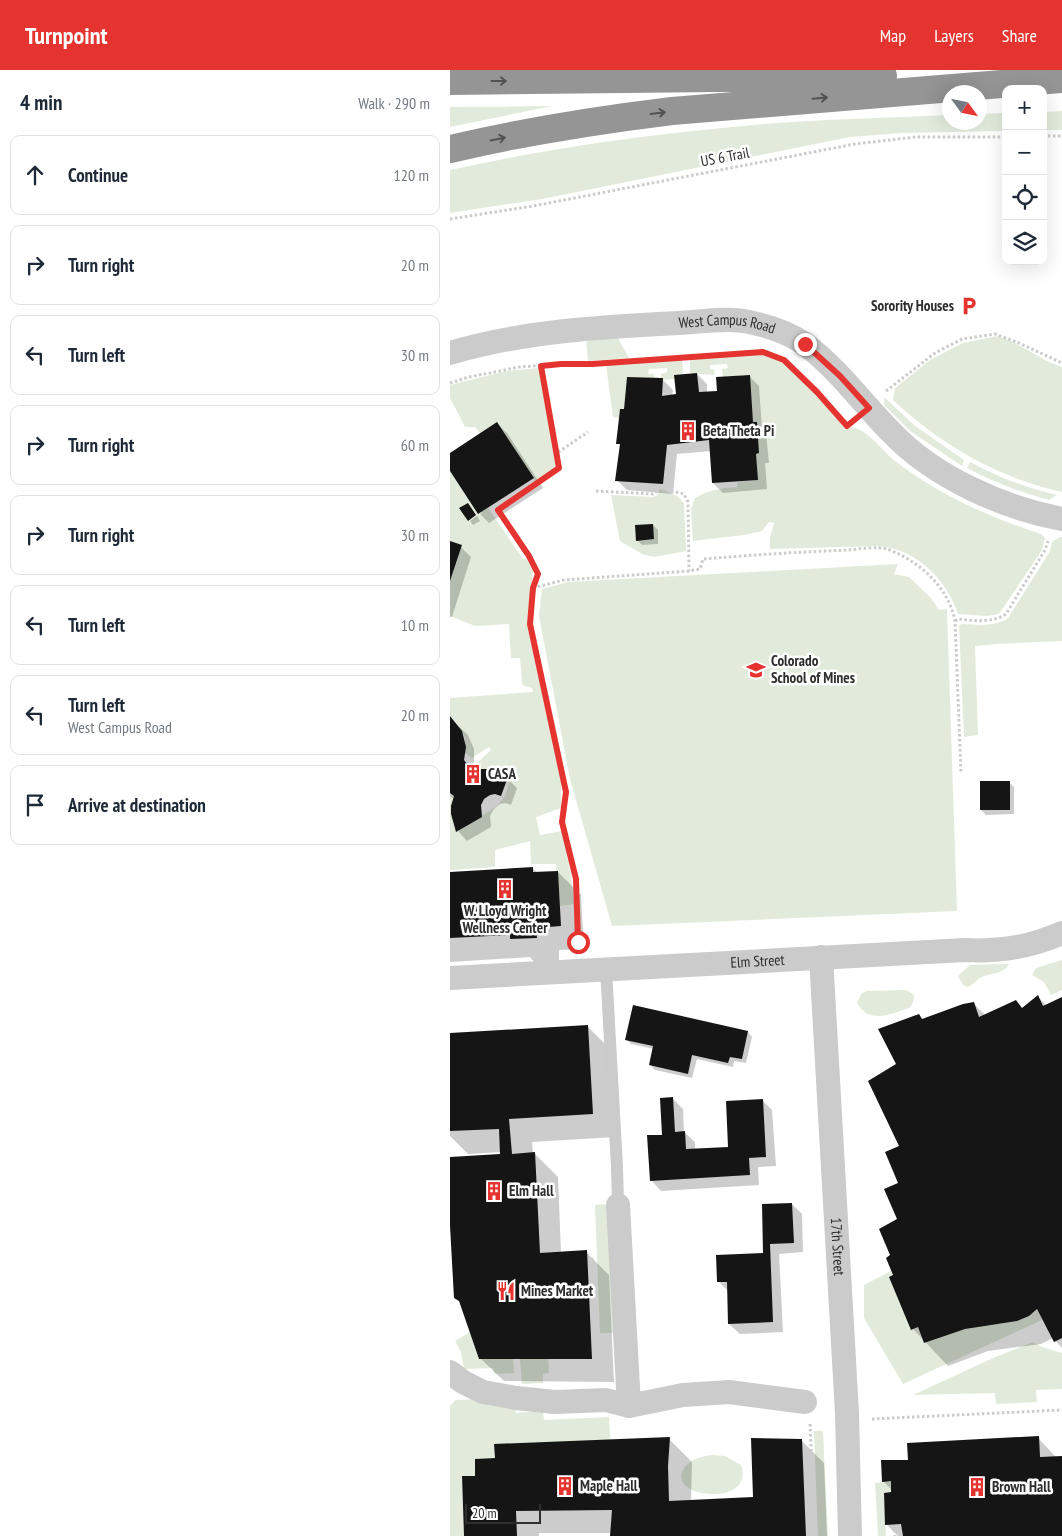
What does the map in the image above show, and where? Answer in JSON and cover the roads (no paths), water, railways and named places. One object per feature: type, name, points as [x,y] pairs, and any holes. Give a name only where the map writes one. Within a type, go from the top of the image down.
[{"type":"highway","points":[[450,81],[1062,74]]},
{"type":"highway","points":[[450,149],[521,134],[665,112],[1062,79]]},
{"type":"street","name":"West Campus Road","points":[[450,354],[527,336],[606,326],[748,321],[783,332],[805,344],[840,376],[893,434],[917,456],[961,483],[1024,508],[1056,528]]},
{"type":"street","name":"Elm Street","points":[[450,978],[821,956],[966,950],[986,951],[1024,947],[1062,933]]},
{"type":"street","name":"17th Street","points":[[821,956],[847,1413],[850,1536]]},
{"type":"street","points":[[618,1205],[629,1406]]},
{"type":"street","points":[[450,1372],[463,1382],[483,1392],[516,1398],[555,1402],[606,1400],[629,1406],[683,1395],[729,1392],[807,1412]]},
{"type":"lane","points":[[606,969],[618,1205]]},
{"type":"place","name":"Sorority Houses","points":[[969,306]]},
{"type":"place","name":"Beta Theta Pi","points":[[688,431]]},
{"type":"place","name":"Colorado School of Mines","points":[[756,670]]},
{"type":"place","name":"CASA","points":[[473,774]]},
{"type":"place","name":"W. Lloyd Wright Wellness Center","points":[[505,889]]},
{"type":"place","name":"Elm Hall","points":[[494,1191]]},
{"type":"place","name":"Mines Market","points":[[506,1291]]},
{"type":"place","name":"Maple Hall","points":[[565,1486]]},
{"type":"place","name":"Brown Hall","points":[[977,1487]]}]
